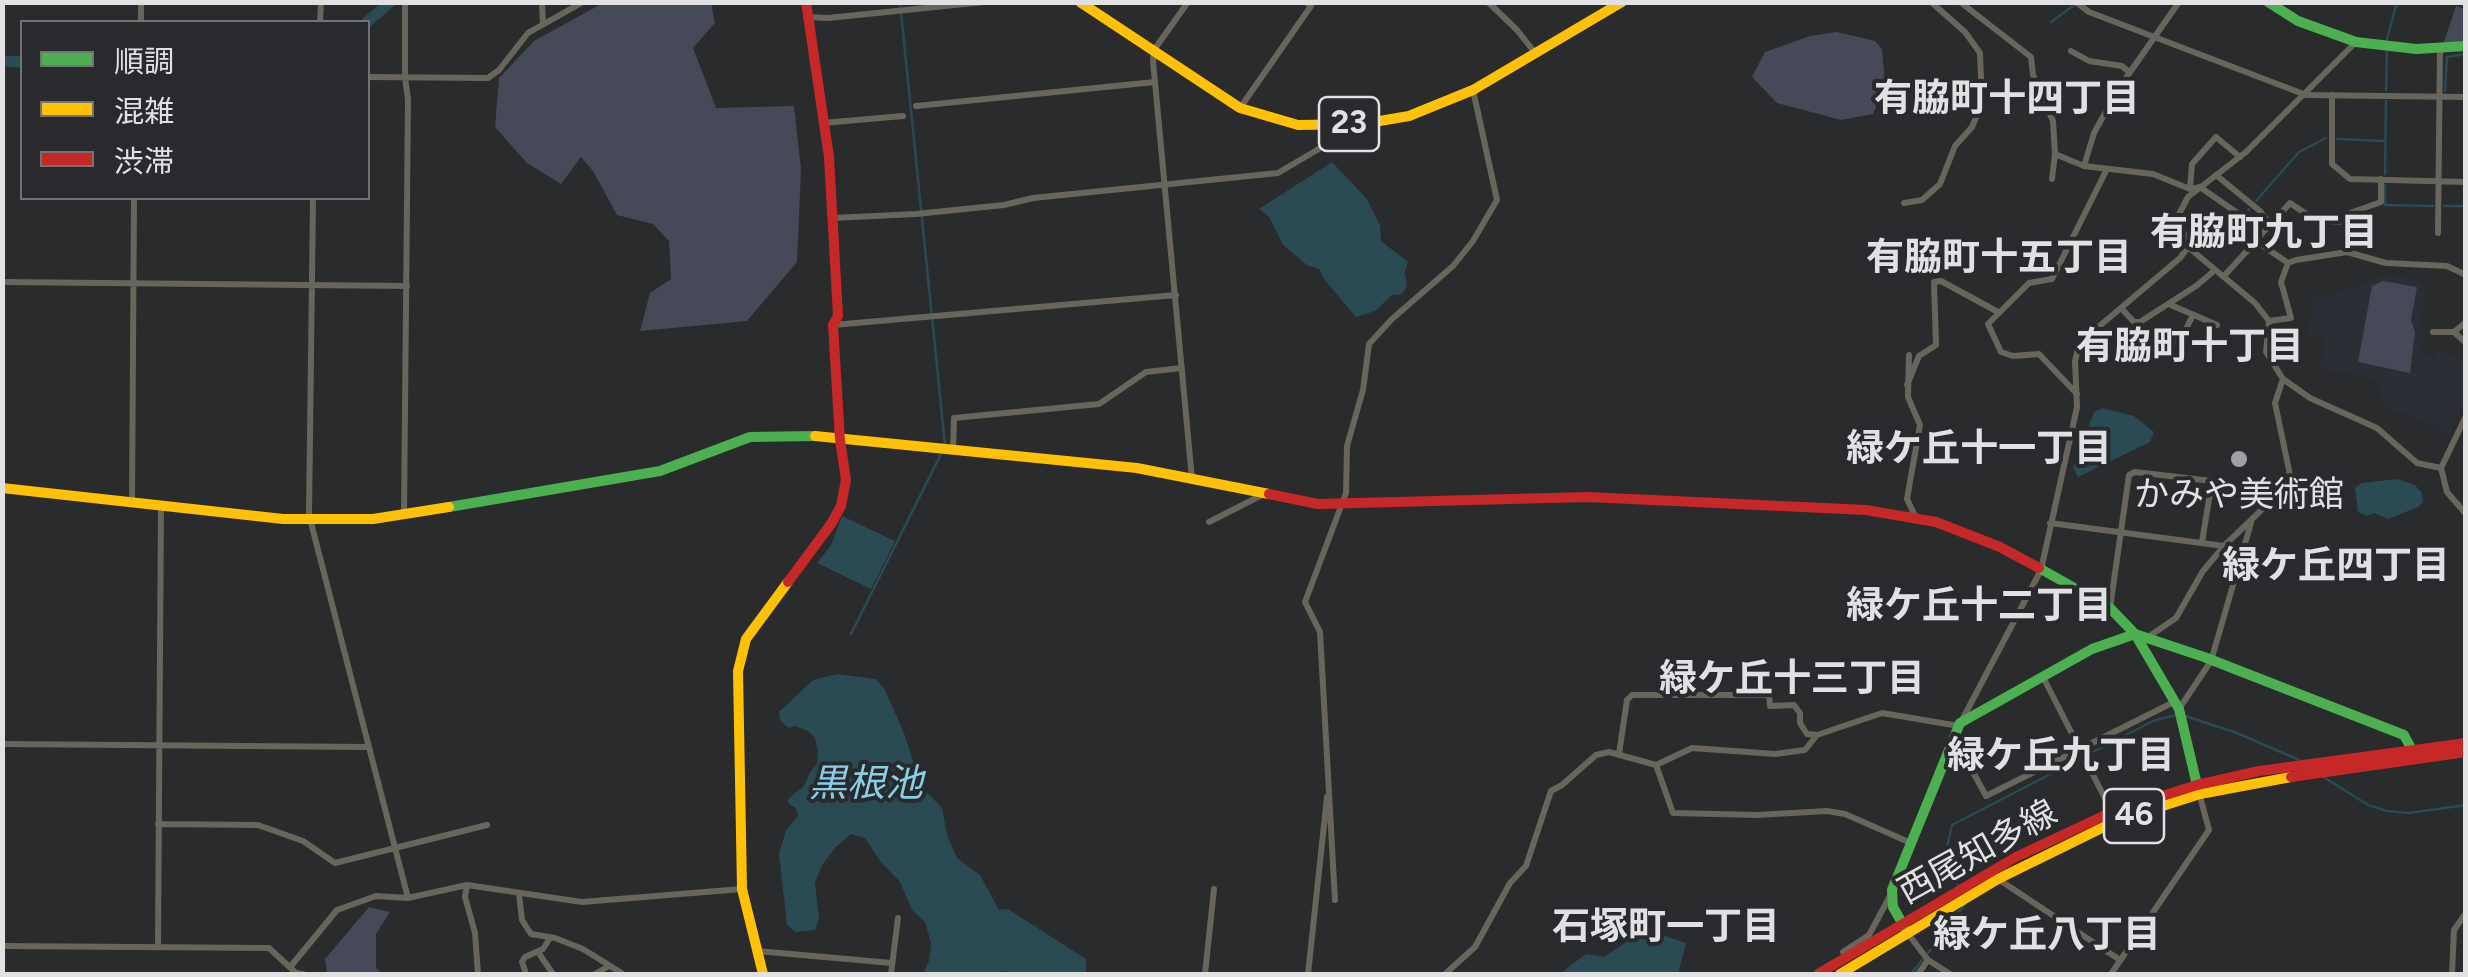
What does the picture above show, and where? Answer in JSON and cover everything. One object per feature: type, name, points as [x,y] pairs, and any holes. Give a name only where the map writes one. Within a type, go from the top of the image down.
[{"type":"main road","points":[[763,974],[742,889],[740,657],[755,624],[816,548],[841,506],[846,480],[833,325],[838,316],[833,218],[806,2]]},
{"type":"main road","name":"23","points":[[1080,2],[1240,108],[1298,125],[1362,124],[1409,116],[1472,90],[1622,2]]},
{"type":"main road","points":[[2268,2],[2298,21],[2356,42],[2387,47],[2466,46]]},
{"type":"main road","points":[[2,488],[310,520],[404,514],[660,470],[750,438],[802,434],[1137,468],[1293,502],[1341,506],[1588,497],[1866,510],[1915,516],[1969,533],[2041,570],[2110,608],[2141,636],[2178,711],[2198,790]]},
{"type":"main road","points":[[1906,930],[1893,907],[1892,890],[1959,724],[2092,648],[2141,636],[2404,735],[2412,750]]},
{"type":"main road","name":"西尾知多線","points":[[1840,974],[2016,857],[2112,812],[2198,790],[2466,743]]},
{"type":"main road","name":"西尾知多線","points":[[2311,769],[2466,752]]},
{"type":"main road","name":"西尾知多線","points":[[1964,894],[2116,821],[2198,790]]},
{"type":"main road","name":"西尾知多線","points":[[1818,974],[1906,930]]},
{"type":"street","points":[[404,514],[406,2]]},
{"type":"street","points":[[542,2],[543,24]]},
{"type":"street","points":[[370,78],[488,78],[500,70],[528,33],[583,2]]},
{"type":"street","points":[[806,17],[984,2]]},
{"type":"street","points":[[1188,2],[1154,50],[1192,478]]},
{"type":"street","points":[[1240,108],[1311,6],[1306,2]]},
{"type":"street","points":[[1488,2],[1518,30],[1536,54]]},
{"type":"street","points":[[1904,203],[1922,200],[1940,184],[1955,146],[1972,127],[1982,103],[1980,53],[1965,32],[1930,2]]},
{"type":"street","points":[[1960,2],[2030,58],[2033,75],[2049,106],[2055,154],[2052,180]]},
{"type":"street","points":[[2076,2],[2089,12],[2306,95],[2466,98]]},
{"type":"street","points":[[2084,166],[2094,133],[2129,72],[2179,2]]},
{"type":"street","points":[[2356,42],[2240,157],[2188,197],[2178,212],[2188,247],[2255,303],[2269,321],[2266,352],[2282,379],[2310,398],[2377,428],[2417,463],[2441,468]]},
{"type":"street","points":[[2438,233],[2440,48]]},
{"type":"street","points":[[2071,51],[2089,61],[2122,66],[2129,72]]},
{"type":"street","points":[[916,106],[1156,82]]},
{"type":"street","points":[[1335,900],[1320,632],[1305,602],[1346,493],[1347,446],[1363,390],[1369,344],[1453,266],[1497,200],[1472,90]]},
{"type":"street","points":[[2332,96],[2332,164],[2350,179],[2466,182]]},
{"type":"street","points":[[823,123],[903,116]]},
{"type":"street","points":[[833,218],[920,214],[1278,173],[1362,124]]},
{"type":"street","points":[[2190,189],[2192,164],[2216,137],[2240,157]]},
{"type":"street","points":[[2055,154],[2084,166],[2153,174],[2190,189],[2200,187]]},
{"type":"street","points":[[2078,395],[2039,354],[2014,356],[1999,349],[1988,324],[2030,283],[2052,279],[2106,170]]},
{"type":"street","points":[[2216,176],[2260,211],[2269,223]]},
{"type":"street","points":[[2224,276],[2290,203],[2315,220],[2339,222],[2350,213],[2380,202],[2381,180]]},
{"type":"street","points":[[2200,187],[2212,199],[2244,217],[2257,240],[2288,262],[2348,252],[2386,264],[2447,266],[2466,274]]},
{"type":"street","points":[[132,502],[134,200]]},
{"type":"street","points":[[312,200],[310,520],[408,898]]},
{"type":"street","points":[[1619,754],[1626,700],[1632,696],[1769,695],[1770,706],[1794,705],[1807,734],[1817,736],[1882,714],[1959,724],[2041,570],[2078,395],[2078,349],[2188,247]]},
{"type":"street","points":[[2269,321],[2291,318],[2281,282],[2288,262]]},
{"type":"street","points":[[2122,308],[2134,322],[2140,322],[2214,271]]},
{"type":"street","points":[[1907,386],[1919,356],[1936,345],[1934,282],[1941,281],[1998,312]]},
{"type":"street","points":[[2,282],[407,286]]},
{"type":"street","points":[[833,325],[1176,295]]},
{"type":"street","points":[[2170,304],[2217,326]]},
{"type":"street","points":[[2140,322],[2149,361],[2181,339],[2193,315]]},
{"type":"street","points":[[2433,332],[2454,332],[2465,323]]},
{"type":"street","points":[[2454,332],[2466,343]]},
{"type":"street","points":[[1909,355],[1908,397],[1920,424],[1907,499],[1915,516]]},
{"type":"street","points":[[946,450],[954,418],[1099,404],[1146,372],[1182,368]]},
{"type":"street","points":[[2141,636],[2176,618],[2203,570],[2290,475],[2275,403],[2282,379]]},
{"type":"street","points":[[2466,416],[2441,468],[2444,486],[2466,514]]},
{"type":"street","points":[[2110,608],[2129,475],[2136,472],[2212,481],[2202,542]]},
{"type":"street","points":[[1210,522],[1262,496]]},
{"type":"street","points":[[158,947],[161,505]]},
{"type":"street","points":[[2049,522],[2224,546]]},
{"type":"street","points":[[1951,741],[1980,746],[1974,774],[1986,796],[2178,711],[2211,661],[2251,522]]},
{"type":"street","points":[[2042,676],[2112,812]]},
{"type":"street","points":[[1445,974],[1476,947],[1510,883],[1526,866],[1551,791],[1596,755],[1610,752],[1656,766],[1692,748],[1775,754],[1805,750],[1817,736]]},
{"type":"street","points":[[2,744],[368,746]]},
{"type":"street","points":[[1656,766],[1673,813],[1827,812],[1858,818],[1911,843]]},
{"type":"street","points":[[2111,974],[2210,830],[2198,790]]},
{"type":"street","points":[[1308,974],[1325,803],[1330,791]]},
{"type":"street","points":[[158,824],[258,825],[303,840],[332,863],[487,825]]},
{"type":"street","points":[[1998,879],[2120,960]]},
{"type":"street","points":[[2,946],[269,948],[296,972],[337,910],[376,896],[408,898],[467,884],[582,902],[742,889]]},
{"type":"street","points":[[467,884],[465,897],[476,933],[478,974]]},
{"type":"street","points":[[1205,974],[1214,889]]},
{"type":"street","points":[[1848,960],[1843,952],[1869,935],[1892,890]]},
{"type":"street","points":[[520,894],[522,920],[529,932],[583,949],[622,974]]},
{"type":"street","points":[[2452,974],[2454,930],[2466,912]]},
{"type":"street","points":[[891,974],[898,918]]},
{"type":"street","points":[[1906,930],[1928,960],[1950,974]]},
{"type":"street","points":[[526,974],[522,962],[550,938]]},
{"type":"street","points":[[757,951],[892,963]]},
{"type":"street","points":[[538,952],[553,974]]},
{"type":"street","points":[[1918,974],[1928,960]]},
{"type":"street","points":[[596,974],[609,966]]},
{"type":"shaded area","points":[[603,3],[711,3],[715,23],[693,48],[716,108],[794,106],[801,169],[797,262],[747,321],[640,331],[650,293],[671,279],[669,241],[653,224],[617,215],[581,157],[561,184],[527,163],[495,127],[499,78],[534,41]]},
{"type":"shaded area","points":[[2456,6],[2465,9],[2465,42],[2443,45]]},
{"type":"shaded area","points":[[1837,32],[1875,41],[1882,49],[1885,84],[1873,114],[1841,120],[1777,103],[1752,77],[1765,52],[1810,36]]},
{"type":"shaded area","points":[[2385,276],[2420,279],[2426,297],[2419,320],[2424,334],[2421,351],[2434,357],[2437,351],[2465,360],[2465,402],[2447,438],[2434,425],[2383,407],[2380,382],[2376,379],[2324,369],[2320,364],[2325,338],[2307,335],[2314,297],[2328,296]]},
{"type":"shaded area","points":[[2383,281],[2417,287],[2411,320],[2415,332],[2410,373],[2358,362],[2372,286]]},
{"type":"shaded area","points":[[369,907],[390,912],[376,934],[376,968],[383,974],[327,974],[325,959]]},
{"type":"water","points":[[1332,162],[1367,199],[1380,225],[1381,241],[1408,262],[1407,286],[1402,294],[1392,295],[1375,311],[1356,317],[1319,269],[1307,265],[1283,245],[1269,217],[1259,209]]},
{"type":"water","points":[[2102,408],[2134,416],[2154,432],[2150,442],[2078,477],[2073,467],[2094,412]]},
{"type":"water","points":[[2397,479],[2415,485],[2422,493],[2423,502],[2418,507],[2388,519],[2358,512],[2355,488],[2361,483]]},
{"type":"water","points":[[842,516],[895,541],[871,589],[817,563],[831,545]]},
{"type":"water","name":"黒根池","points":[[837,674],[876,679],[884,688],[921,786],[942,808],[957,858],[980,875],[999,910],[1008,909],[1086,959],[1086,974],[923,974],[931,943],[925,922],[912,910],[900,882],[865,838],[851,834],[822,865],[815,883],[819,918],[815,930],[795,932],[787,924],[779,854],[786,830],[798,816],[788,799],[804,786],[817,764],[818,751],[815,738],[808,731],[789,728],[780,721],[779,712],[813,680]]},
{"type":"water","points":[[1650,926],[1654,932],[1686,943],[1678,974],[1563,971],[1586,954],[1604,957]]},
{"type":"waterway","points":[[369,20],[390,2]]},
{"type":"waterway","points":[[900,2],[945,445]]},
{"type":"waterway","points":[[2387,39],[2397,2]]},
{"type":"waterway","points":[[2051,22],[2077,3]]},
{"type":"waterway","points":[[2386,90],[2387,47]]},
{"type":"waterway","points":[[2445,91],[2447,57],[2466,54]]},
{"type":"waterway","points":[[2,61],[20,62]]},
{"type":"waterway","points":[[2385,174],[2386,101]]},
{"type":"waterway","points":[[2256,201],[2299,152],[2326,138]]},
{"type":"waterway","points":[[2337,139],[2384,141]]},
{"type":"waterway","points":[[2385,185],[2385,205],[2433,206]]},
{"type":"waterway","points":[[2444,206],[2466,206]]},
{"type":"waterway","points":[[2246,215],[2249,209]]},
{"type":"waterway","points":[[851,634],[942,452]]},
{"type":"waterway","points":[[1958,885],[1944,860],[1952,825],[2155,720],[2177,715]]},
{"type":"waterway","points":[[2185,716],[2299,760]]},
{"type":"waterway","points":[[2322,776],[2368,805],[2387,811],[2408,813],[2466,805]]},
{"type":"waterway","points":[[1928,953],[1968,900]]},
{"type":"waterway","points":[[1911,974],[1923,959]]},
{"type":"traffic: fast","points":[[2268,2],[2298,21],[2356,42],[2416,49],[2466,46]]},
{"type":"traffic: fast","points":[[449,507],[660,471],[750,437],[815,436]]},
{"type":"traffic: fast","points":[[2039,568],[2110,608],[2135,634],[2404,735],[2412,750]]},
{"type":"traffic: fast","points":[[1905,928],[1893,907],[1892,890],[1960,723],[2092,649],[2135,634],[2179,709],[2197,785]]},
{"type":"traffic: slow","points":[[1080,2],[1240,108],[1298,125],[1362,124],[1409,116],[1473,90],[1622,2]]},
{"type":"traffic: slow","points":[[815,436],[1137,468],[1269,494]]},
{"type":"traffic: slow","points":[[2,488],[283,519],[373,519],[449,507]]},
{"type":"traffic: slow","points":[[763,974],[742,889],[738,671],[746,639],[788,582]]},
{"type":"traffic: slow","points":[[1840,974],[1998,879],[2116,821],[2200,794],[2291,777]]},
{"type":"traffic: jam","points":[[788,582],[831,524],[841,506],[846,480],[833,325],[838,316],[829,157],[806,2]]},
{"type":"traffic: jam","points":[[1269,494],[1318,504],[1588,497],[1866,510],[1936,522],[2000,547],[2039,568]]},
{"type":"traffic: jam","points":[[1818,974],[2016,857],[2112,812],[2197,785],[2259,771],[2466,743]]},
{"type":"traffic: jam","points":[[2291,777],[2466,752]]},
{"type":"place","name":"かみや美術館","points":[[2239,459]]},
{"type":"district","name":"有脇町十四丁目","points":[[2007,100]]},
{"type":"district","name":"有脇町九丁目","points":[[2264,234]]},
{"type":"district","name":"有脇町十五丁目","points":[[1999,259]]},
{"type":"district","name":"有脇町十丁目","points":[[2190,348]]},
{"type":"district","name":"緑ケ丘十一丁目","points":[[1979,450]]},
{"type":"district","name":"緑ケ丘四丁目","points":[[2336,567]]},
{"type":"district","name":"緑ケ丘十二丁目","points":[[1979,607]]},
{"type":"district","name":"緑ケ丘十三丁目","points":[[1792,680]]},
{"type":"district","name":"緑ケ丘九丁目","points":[[2061,757]]},
{"type":"district","name":"石塚町一丁目","points":[[1666,928]]},
{"type":"district","name":"緑ケ丘八丁目","points":[[2047,936]]}]
